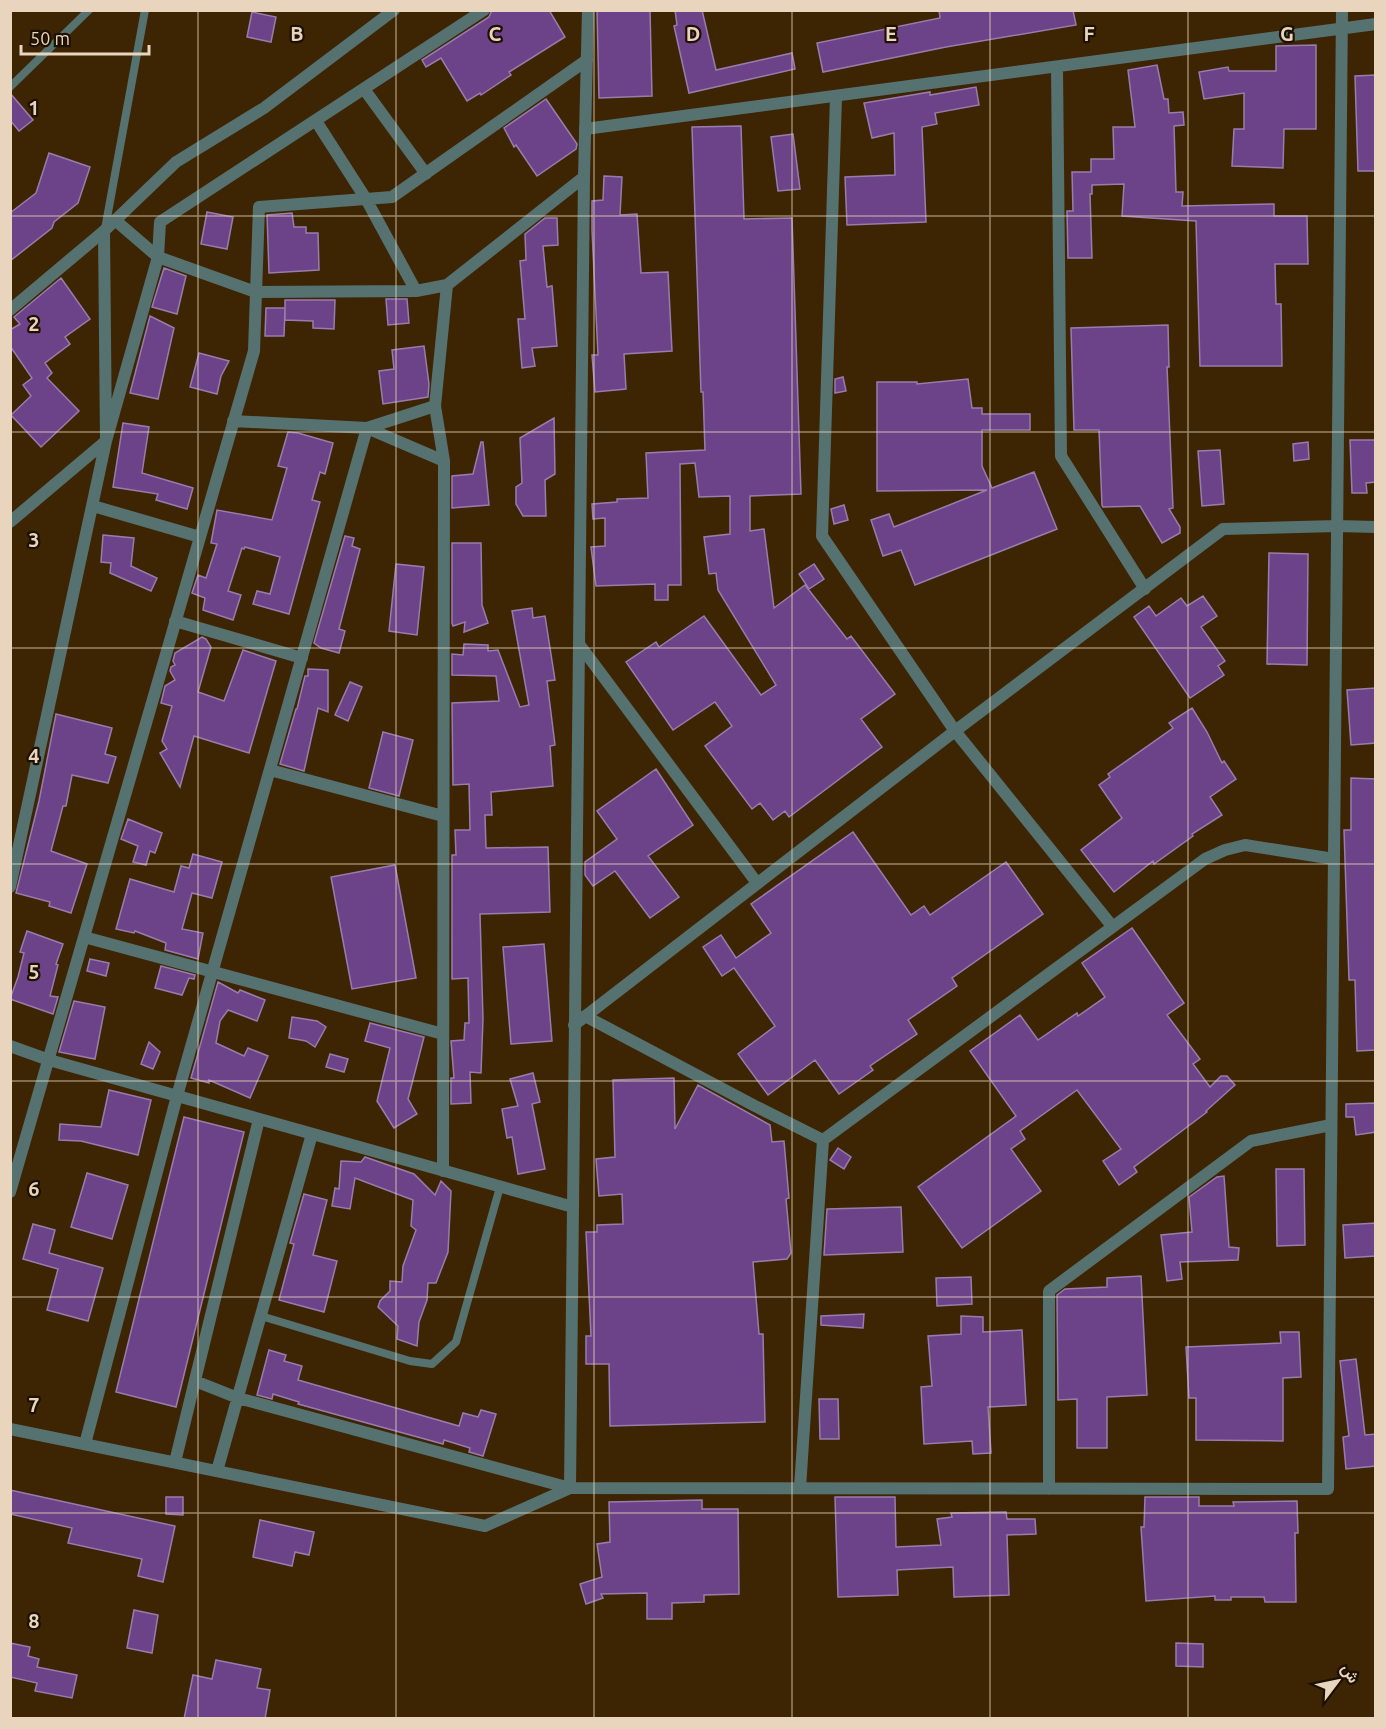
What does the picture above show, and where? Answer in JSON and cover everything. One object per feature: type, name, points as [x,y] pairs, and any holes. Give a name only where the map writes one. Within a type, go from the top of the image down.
[{"type":"street","points":[[10,310],[104,231],[176,162],[264,108],[394,10]]},
{"type":"street","points":[[10,887],[106,441],[158,257],[160,222],[484,10]]},
{"type":"street","points":[[570,1488],[584,177],[588,10]]},
{"type":"street","points":[[195,1381],[238,1398],[570,1488],[1328,1489],[1342,10]]},
{"type":"street","points":[[585,129],[1376,24]]},
{"type":"street","points":[[10,1192],[254,351],[259,207],[392,197],[587,60]]},
{"type":"street","points":[[1057,68],[1061,456],[1145,589]]},
{"type":"street","points":[[364,89],[426,174]]},
{"type":"street","points":[[836,97],[822,536],[955,730],[1112,926]]},
{"type":"street","points":[[316,121],[366,199],[416,291]]},
{"type":"street","points":[[115,220],[158,257],[256,292],[416,291],[447,285],[584,177]]},
{"type":"street","points":[[104,231],[106,441]]},
{"type":"street","points":[[443,1170],[444,460],[435,406],[447,285]]},
{"type":"street","points":[[367,428],[435,406]]},
{"type":"street","points":[[233,421],[367,428],[444,460]]},
{"type":"street","points":[[85,1444],[177,1096],[367,428]]},
{"type":"street","points":[[10,522],[106,441]]},
{"type":"street","points":[[93,506],[200,537]]},
{"type":"street","points":[[574,1025],[955,730],[1223,529],[1376,527]]},
{"type":"street","points":[[176,621],[302,658]]},
{"type":"street","points":[[579,644],[757,883]]},
{"type":"street","points":[[270,770],[443,816]]},
{"type":"street","points":[[800,1488],[823,1140],[1205,859],[1225,850],[1245,845],[1334,859]]},
{"type":"street","points":[[84,937],[443,1034]]},
{"type":"street","points":[[585,1016],[823,1140]]},
{"type":"street","points":[[10,1046],[49,1060],[573,1207]]},
{"type":"street","points":[[175,1462],[259,1119]]},
{"type":"street","points":[[1049,1489],[1049,1291],[1251,1141],[1331,1125]]},
{"type":"street","points":[[217,1471],[312,1134]]},
{"type":"street","points":[[10,1429],[485,1526],[570,1488]]},
{"type":"lane","points":[[10,87],[89,10]]},
{"type":"lane","points":[[104,231],[145,10]]},
{"type":"lane","points":[[261,1316],[410,1361],[432,1364],[456,1342],[500,1187]]},
{"type":"building","points":[[492,10],[549,10],[565,37],[509,72],[511,75],[481,95],[480,93],[467,101],[441,58],[426,67],[422,60],[489,17]]},
{"type":"building","points":[[597,10],[650,10],[652,96],[599,98]]},
{"type":"building","points":[[675,10],[702,10],[716,70],[792,53],[795,69],[689,93],[674,26],[677,25]]},
{"type":"building","points":[[939,10],[1073,10],[1076,25],[946,47],[823,72],[817,43],[940,18]]},
{"type":"building","points":[[252,12],[276,17],[271,42],[247,37]]},
{"type":"building","points":[[1316,45],[1316,129],[1284,129],[1283,168],[1232,166],[1234,129],[1244,129],[1244,93],[1204,99],[1199,72],[1228,67],[1229,71],[1276,71],[1276,46]]},
{"type":"building","points":[[1157,65],[1164,99],[1168,99],[1169,113],[1183,112],[1184,125],[1174,126],[1176,192],[1183,192],[1182,206],[1274,204],[1274,216],[1307,216],[1308,264],[1275,264],[1276,304],[1281,304],[1282,366],[1200,366],[1196,221],[1122,216],[1124,184],[1092,185],[1092,194],[1090,194],[1092,258],[1068,258],[1067,211],[1073,211],[1072,172],[1091,172],[1091,159],[1114,159],[1113,127],[1135,127],[1128,70]]},
{"type":"building","points":[[1376,75],[1376,171],[1358,171],[1355,76]]},
{"type":"building","points":[[976,87],[979,105],[935,113],[937,124],[922,127],[926,222],[847,225],[845,177],[895,175],[894,133],[872,138],[864,103]]},
{"type":"building","points":[[10,93],[33,120],[19,131],[10,120]]},
{"type":"building","points":[[546,99],[577,144],[576,149],[537,176],[516,145],[514,147],[504,128]]},
{"type":"building","points":[[741,126],[744,219],[792,218],[801,494],[750,496],[750,531],[764,529],[774,608],[805,585],[847,639],[851,636],[895,694],[861,719],[882,747],[789,817],[785,811],[773,820],[760,803],[752,809],[705,746],[732,726],[715,702],[673,730],[626,662],[656,642],[659,647],[704,616],[761,695],[776,685],[718,590],[716,573],[709,574],[704,537],[730,534],[730,496],[699,497],[695,463],[680,464],[681,585],[668,585],[668,600],[655,600],[655,584],[596,586],[591,547],[605,546],[605,518],[593,519],[592,504],[617,502],[617,499],[648,498],[646,453],[705,450],[692,127]]},
{"type":"building","points":[[793,134],[800,189],[778,191],[771,137]]},
{"type":"building","points":[[49,153],[90,167],[78,203],[54,222],[52,228],[10,261],[10,213],[36,193]]},
{"type":"building","points":[[604,176],[622,177],[620,215],[637,214],[641,273],[668,272],[672,351],[624,354],[626,389],[595,392],[592,355],[598,355],[592,201],[603,200]]},
{"type":"building","points":[[207,212],[233,217],[227,249],[201,244]]},
{"type":"building","points":[[292,213],[294,227],[306,227],[306,233],[318,233],[319,270],[269,273],[267,215]]},
{"type":"building","points":[[545,218],[557,218],[558,245],[543,246],[547,287],[552,286],[557,346],[532,348],[535,366],[522,368],[518,319],[525,319],[520,261],[526,260],[525,234]]},
{"type":"building","points":[[164,268],[186,276],[177,314],[152,307]]},
{"type":"building","points":[[61,278],[90,319],[65,337],[70,344],[45,363],[52,373],[47,378],[79,411],[41,447],[11,415],[31,396],[23,385],[32,378],[10,346],[10,330],[20,324],[14,317]]},
{"type":"building","points":[[386,299],[407,299],[409,323],[388,325]]},
{"type":"building","points":[[285,300],[335,300],[334,329],[313,328],[313,321],[285,320]]},
{"type":"building","points":[[266,308],[285,308],[284,336],[265,336]]},
{"type":"building","points":[[150,316],[174,328],[158,399],[130,393]]},
{"type":"building","points":[[1168,325],[1169,367],[1167,367],[1173,508],[1169,509],[1180,527],[1180,533],[1162,543],[1140,506],[1103,507],[1102,505],[1099,430],[1074,430],[1071,328]]},
{"type":"building","points":[[424,346],[429,384],[428,397],[383,404],[379,371],[394,369],[392,350]]},
{"type":"building","points":[[199,353],[229,361],[221,376],[217,394],[190,387]]},
{"type":"building","points":[[843,377],[846,391],[835,393],[835,379]]},
{"type":"building","points":[[968,379],[972,408],[982,408],[982,414],[1030,414],[1030,430],[982,430],[982,466],[992,488],[1034,472],[1057,529],[915,585],[901,550],[883,556],[871,520],[889,514],[894,527],[987,490],[877,491],[877,382],[917,382],[917,384]]},
{"type":"building","points":[[554,418],[555,474],[545,480],[546,516],[523,516],[516,504],[516,487],[522,483],[520,438]]},
{"type":"building","points":[[123,423],[149,427],[142,473],[193,488],[187,509],[156,500],[158,494],[113,487]]},
{"type":"building","points":[[288,432],[333,443],[325,474],[320,472],[312,500],[320,502],[289,614],[253,604],[257,591],[270,594],[280,557],[245,547],[242,548],[228,591],[241,595],[233,620],[203,610],[205,598],[192,593],[198,575],[206,578],[217,544],[211,543],[217,510],[272,520],[287,468],[278,466]]},
{"type":"building","points":[[1350,440],[1376,440],[1376,482],[1366,483],[1367,493],[1352,493]]},
{"type":"building","points":[[481,442],[483,442],[489,505],[452,508],[452,476],[473,474]]},
{"type":"building","points":[[1308,442],[1309,459],[1294,461],[1293,444]]},
{"type":"building","points":[[1220,450],[1224,504],[1202,506],[1198,451]]},
{"type":"building","points":[[844,505],[848,520],[834,524],[831,509]]},
{"type":"building","points":[[103,535],[134,538],[131,566],[157,578],[151,591],[110,573],[111,563],[101,562]]},
{"type":"building","points":[[345,536],[354,538],[352,546],[360,549],[339,629],[345,631],[339,653],[321,648],[314,643]]},
{"type":"building","points":[[452,543],[481,543],[482,605],[488,623],[464,632],[465,622],[453,626],[452,623]]},
{"type":"building","points":[[1269,553],[1308,554],[1307,665],[1267,664]]},
{"type":"building","points":[[396,564],[424,567],[417,635],[389,631]]},
{"type":"building","points":[[814,564],[824,579],[809,589],[799,574]]},
{"type":"building","points":[[1203,596],[1217,616],[1201,627],[1225,661],[1218,666],[1224,675],[1190,698],[1134,617],[1149,606],[1156,616],[1181,598],[1187,606]]},
{"type":"building","points":[[532,608],[533,618],[545,616],[555,680],[547,681],[555,745],[550,746],[553,786],[491,792],[492,815],[485,815],[486,848],[548,847],[550,912],[480,914],[483,1019],[481,1073],[470,1072],[471,1103],[451,1104],[451,1078],[454,1078],[451,1041],[464,1040],[465,1023],[469,1023],[468,978],[452,979],[452,855],[456,855],[455,830],[470,830],[469,784],[453,785],[452,703],[499,701],[496,676],[452,675],[452,654],[463,655],[464,644],[488,645],[488,651],[498,650],[520,707],[529,705],[512,611]]},
{"type":"building","points":[[202,637],[211,647],[198,692],[224,701],[243,650],[276,661],[249,753],[194,736],[180,787],[160,753],[167,749],[162,741],[172,706],[161,703],[165,686],[175,680],[170,671],[175,665],[173,661],[175,653]]},
{"type":"building","points":[[308,669],[328,670],[328,712],[318,708],[304,771],[280,764],[305,676],[308,676]]},
{"type":"building","points":[[350,682],[362,687],[348,721],[335,715]]},
{"type":"building","points":[[1376,688],[1376,743],[1351,745],[1347,690]]},
{"type":"building","points":[[1192,708],[1222,763],[1224,761],[1236,779],[1210,797],[1222,815],[1192,834],[1193,836],[1154,864],[1153,861],[1114,892],[1081,850],[1122,818],[1099,785],[1110,777],[1108,774],[1173,728],[1169,723]]},
{"type":"building","points":[[56,714],[112,728],[105,754],[116,757],[108,783],[72,775],[66,806],[63,806],[51,851],[87,864],[71,913],[49,906],[50,902],[16,893],[39,801]]},
{"type":"building","points":[[383,732],[413,740],[399,796],[369,788]]},
{"type":"building","points":[[656,769],[693,825],[648,856],[679,897],[650,918],[615,871],[593,886],[585,875],[585,862],[617,839],[597,811]]},
{"type":"building","points":[[1351,778],[1376,779],[1376,1050],[1357,1051],[1355,980],[1349,980],[1344,830],[1351,830]]},
{"type":"building","points":[[128,819],[162,833],[155,853],[150,851],[146,865],[133,862],[138,846],[121,839]]},
{"type":"building","points":[[853,832],[911,915],[924,906],[930,915],[1006,862],[1043,914],[952,978],[957,986],[908,1020],[917,1034],[870,1066],[873,1070],[839,1094],[815,1060],[768,1095],[738,1054],[775,1026],[734,968],[722,976],[703,947],[721,935],[736,958],[771,933],[751,904]]},
{"type":"building","points":[[193,854],[222,862],[212,898],[192,893],[182,929],[203,933],[198,959],[165,950],[166,943],[135,931],[134,933],[116,929],[130,879],[174,892],[181,866],[189,868]]},
{"type":"building","points":[[395,865],[416,978],[352,989],[331,877]]},
{"type":"building","points":[[1132,928],[1184,1003],[1167,1015],[1200,1059],[1193,1064],[1210,1087],[1221,1076],[1227,1076],[1235,1085],[1207,1112],[1134,1167],[1137,1172],[1119,1185],[1103,1161],[1121,1149],[1077,1090],[1020,1131],[1025,1139],[1011,1149],[1041,1191],[962,1248],[918,1187],[1016,1116],[970,1051],[1020,1015],[1038,1040],[1105,997],[1082,963]]},
{"type":"building","points":[[27,931],[63,944],[56,964],[58,965],[50,996],[58,997],[53,1014],[10,999],[24,953],[20,952]]},
{"type":"building","points":[[544,944],[552,1041],[511,1044],[503,947]]},
{"type":"building","points":[[90,959],[109,963],[106,976],[87,971]]},
{"type":"building","points":[[161,966],[195,975],[194,979],[189,978],[182,995],[155,988]]},
{"type":"building","points":[[218,982],[238,993],[240,990],[265,1000],[257,1021],[228,1010],[220,1021],[216,1043],[244,1056],[248,1048],[268,1056],[250,1098],[209,1080],[209,1083],[191,1078]]},
{"type":"building","points":[[74,1001],[105,1007],[95,1059],[59,1052]]},
{"type":"building","points":[[292,1017],[317,1021],[326,1027],[315,1047],[306,1041],[289,1038]]},
{"type":"building","points":[[370,1023],[424,1037],[408,1099],[417,1114],[394,1128],[377,1101],[390,1048],[365,1041]]},
{"type":"building","points":[[149,1042],[160,1052],[153,1069],[141,1064]]},
{"type":"building","points":[[330,1054],[348,1059],[344,1072],[326,1067]]},
{"type":"building","points":[[533,1073],[540,1102],[532,1104],[545,1169],[518,1174],[512,1137],[507,1138],[502,1109],[518,1106],[510,1079]]},
{"type":"building","points":[[674,1078],[675,1129],[698,1085],[770,1125],[772,1142],[784,1141],[791,1253],[787,1259],[753,1262],[759,1334],[763,1334],[765,1422],[610,1426],[609,1364],[586,1364],[586,1336],[591,1336],[586,1232],[597,1232],[597,1225],[623,1224],[622,1194],[599,1196],[596,1159],[615,1157],[613,1080]]},
{"type":"building","points":[[109,1090],[151,1100],[138,1155],[81,1141],[59,1140],[60,1124],[101,1127]]},
{"type":"building","points":[[1376,1103],[1376,1132],[1356,1135],[1354,1117],[1346,1117],[1346,1104]]},
{"type":"building","points":[[184,1117],[244,1132],[176,1407],[116,1392]]},
{"type":"building","points":[[838,1148],[851,1157],[844,1169],[830,1160]]},
{"type":"building","points":[[365,1157],[414,1174],[435,1195],[441,1181],[451,1191],[448,1252],[436,1283],[428,1283],[427,1300],[419,1322],[417,1346],[397,1339],[398,1326],[378,1307],[380,1301],[390,1291],[390,1281],[402,1282],[403,1266],[416,1230],[411,1226],[413,1200],[355,1178],[350,1209],[332,1206],[335,1188],[339,1189],[341,1161],[361,1162]]},
{"type":"building","points":[[1276,1169],[1304,1169],[1305,1245],[1277,1246]]},
{"type":"building","points":[[87,1173],[128,1185],[112,1239],[71,1227]]},
{"type":"building","points":[[1224,1176],[1229,1247],[1239,1248],[1238,1260],[1180,1262],[1182,1279],[1167,1281],[1161,1235],[1192,1232],[1189,1197],[1217,1177]]},
{"type":"building","points":[[304,1194],[327,1200],[313,1255],[337,1261],[324,1312],[279,1300],[294,1244],[290,1243]]},
{"type":"building","points":[[901,1207],[903,1252],[824,1255],[827,1209]]},
{"type":"building","points":[[1376,1223],[1376,1256],[1345,1258],[1343,1225]]},
{"type":"building","points":[[33,1224],[55,1230],[49,1253],[103,1268],[88,1321],[47,1310],[58,1269],[23,1259]]},
{"type":"building","points":[[1141,1276],[1147,1395],[1107,1397],[1107,1448],[1077,1448],[1077,1399],[1058,1400],[1057,1295],[1065,1289],[1107,1287],[1107,1278]]},
{"type":"building","points":[[971,1277],[972,1304],[937,1306],[936,1278]]},
{"type":"building","points":[[864,1314],[863,1328],[821,1325],[821,1316]]},
{"type":"building","points":[[961,1316],[983,1317],[983,1332],[1022,1330],[1026,1405],[988,1407],[991,1453],[973,1454],[972,1441],[924,1444],[921,1387],[932,1386],[928,1336],[961,1334]]},
{"type":"building","points":[[1280,1332],[1299,1332],[1301,1377],[1283,1378],[1283,1441],[1196,1440],[1196,1398],[1189,1398],[1186,1347],[1281,1343]]},
{"type":"building","points":[[269,1350],[286,1355],[284,1361],[302,1366],[298,1380],[459,1426],[463,1413],[478,1417],[481,1410],[496,1414],[483,1456],[469,1452],[470,1448],[444,1440],[443,1444],[298,1404],[299,1402],[273,1394],[272,1399],[257,1395]]},
{"type":"building","points":[[1356,1359],[1365,1435],[1376,1434],[1376,1466],[1346,1469],[1343,1437],[1349,1436],[1340,1361]]},
{"type":"building","points":[[819,1399],[838,1399],[839,1439],[820,1439]]},
{"type":"building","points":[[10,1490],[175,1526],[163,1582],[138,1576],[142,1559],[68,1543],[72,1528],[10,1514]]},
{"type":"building","points":[[166,1497],[183,1497],[183,1515],[166,1514]]},
{"type":"building","points":[[835,1497],[895,1497],[896,1547],[941,1545],[937,1519],[952,1517],[951,1513],[1006,1512],[1007,1519],[1035,1519],[1036,1534],[1007,1535],[1009,1595],[954,1597],[953,1567],[897,1570],[898,1595],[838,1597]]},
{"type":"building","points":[[1145,1497],[1199,1497],[1199,1506],[1234,1506],[1233,1502],[1297,1501],[1296,1602],[1265,1602],[1264,1597],[1231,1597],[1231,1600],[1215,1600],[1215,1596],[1146,1601],[1141,1527],[1144,1527]]},
{"type":"building","points":[[702,1500],[702,1509],[738,1509],[739,1594],[704,1595],[704,1602],[672,1603],[672,1619],[647,1619],[647,1593],[601,1594],[603,1598],[586,1604],[580,1584],[602,1577],[597,1544],[610,1542],[609,1502]]},
{"type":"building","points":[[260,1520],[314,1532],[309,1555],[295,1552],[292,1566],[253,1557]]},
{"type":"building","points":[[134,1610],[158,1615],[152,1653],[127,1648]]},
{"type":"building","points":[[10,1643],[30,1647],[28,1656],[39,1659],[37,1667],[77,1675],[72,1698],[35,1691],[37,1683],[10,1677]]},
{"type":"building","points":[[1176,1643],[1203,1644],[1203,1667],[1176,1666]]},
{"type":"building","points":[[216,1660],[261,1669],[257,1688],[270,1690],[265,1719],[184,1719],[193,1675],[212,1679]]}]
